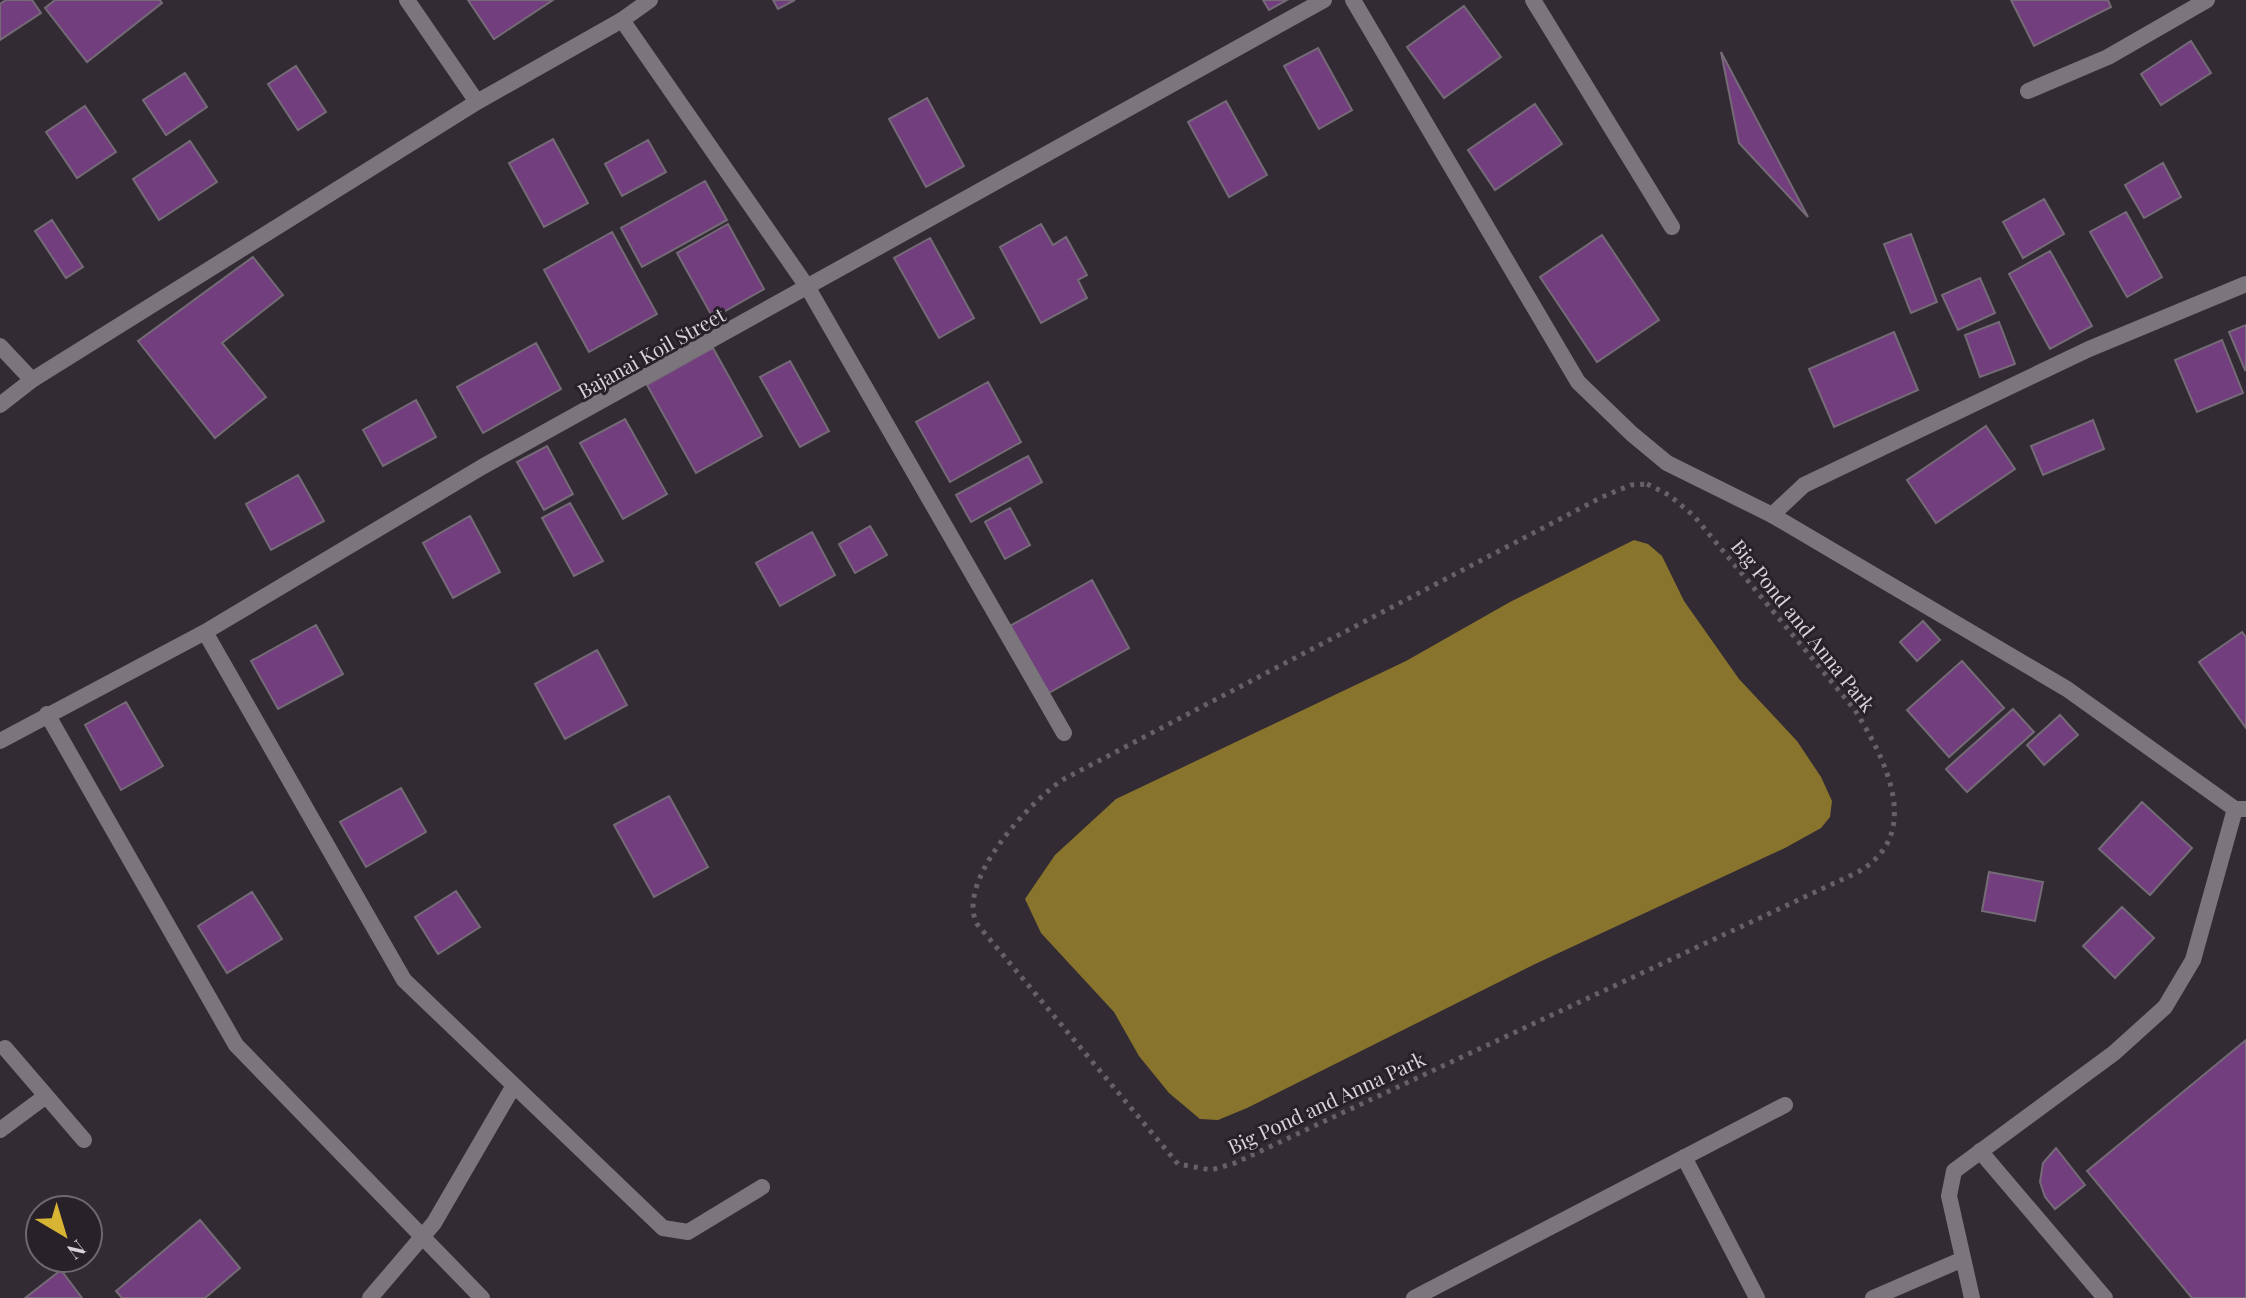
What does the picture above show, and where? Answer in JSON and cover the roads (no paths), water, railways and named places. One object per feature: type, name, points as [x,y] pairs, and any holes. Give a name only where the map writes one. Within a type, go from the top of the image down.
[{"type":"street","points":[[407,0],[477,102]]},
{"type":"street","points":[[0,405],[32,380],[477,102],[622,20],[650,0]]},
{"type":"street","name":"Bajanai Koil Street","points":[[0,741],[205,632],[482,467],[1324,0]]},
{"type":"street","points":[[1353,0],[1578,382],[1667,463],[1772,515],[2067,689],[2240,809],[2193,960],[2165,1007],[2114,1053],[1954,1171],[1949,1196],[1972,1298]]},
{"type":"street","points":[[1533,0],[1672,227]]},
{"type":"street","points":[[2028,91],[2108,57],[2207,0]]},
{"type":"street","points":[[622,20],[808,288],[1064,733]]},
{"type":"street","points":[[1772,515],[1804,485],[2089,349],[2246,284]]},
{"type":"street","points":[[0,346],[32,380]]},
{"type":"street","points":[[205,632],[404,980],[663,1228],[688,1232],[762,1187]]},
{"type":"street","points":[[47,714],[236,1045],[482,1298]]},
{"type":"street","points":[[5,1048],[84,1140]]},
{"type":"street","points":[[370,1298],[440,1213],[513,1087]]},
{"type":"street","points":[[0,1130],[46,1096]]},
{"type":"street","points":[[1414,1298],[1785,1105]]},
{"type":"street","points":[[1980,1151],[2105,1298]]},
{"type":"street","points":[[1684,1157],[1757,1298]]},
{"type":"street","points":[[1873,1298],[1963,1259]]}]
